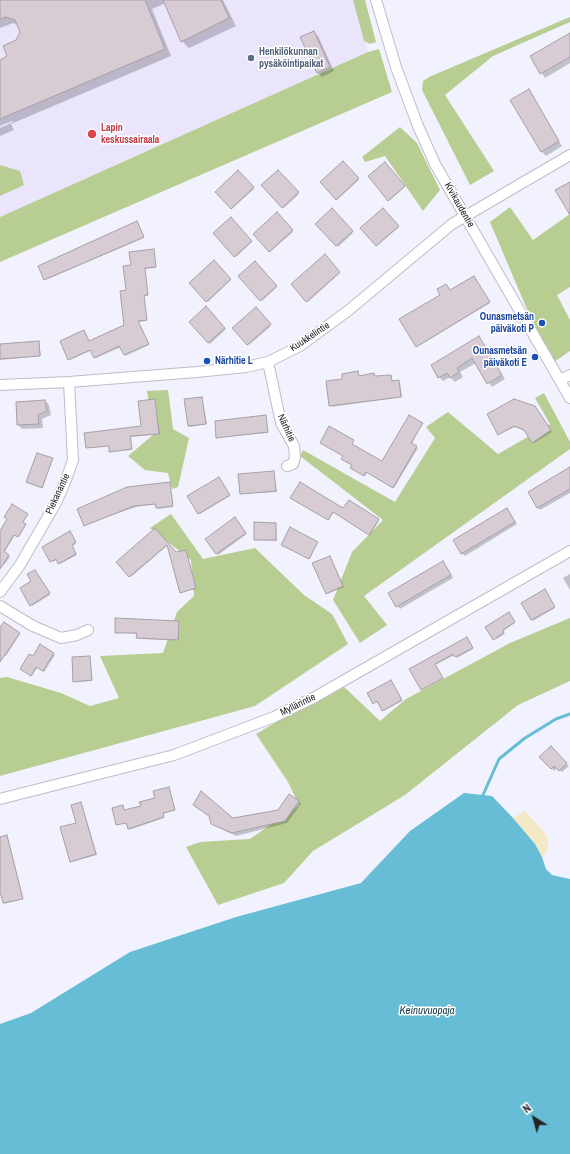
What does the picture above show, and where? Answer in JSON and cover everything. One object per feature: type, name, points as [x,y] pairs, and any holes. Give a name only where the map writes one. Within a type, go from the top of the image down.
[{"type":"street","name":"Kivikaudentie","points":[[376,0],[396,67],[418,126],[435,164],[570,398]]},
{"type":"street","name":"Kuukkelintie","points":[[0,385],[69,382],[197,372],[246,367],[268,362],[300,346],[349,310],[452,224],[570,155]]},
{"type":"street","name":"Närhitie","points":[[268,362],[281,423],[294,446],[295,457],[293,464],[287,466]]},
{"type":"street","points":[[560,380],[570,375]]},
{"type":"street","name":"Piekanantie","points":[[0,592],[27,552],[57,501],[67,477],[72,460],[69,382]]},
{"type":"street","name":"Myllärintie","points":[[0,799],[174,755],[274,717],[315,697],[570,551]]},
{"type":"street","points":[[0,606],[33,626],[61,638],[77,636],[88,630]]},
{"type":"shaded area","name":"Lapin keskussairaala","points":[[0,0],[354,0],[368,52],[0,217]]},
{"type":"green space","points":[[353,0],[365,0],[376,42],[370,44],[364,41]]},
{"type":"green space","points":[[570,17],[570,22],[493,56],[445,95],[494,171],[470,185],[422,90],[423,81],[429,77]]},
{"type":"green space","points":[[379,49],[392,92],[0,262],[0,217],[368,52]]},
{"type":"green space","points":[[400,127],[417,143],[440,190],[423,211],[385,156],[365,162],[362,157]]},
{"type":"green space","points":[[0,165],[20,171],[24,185],[0,196]]},
{"type":"green space","points":[[510,207],[533,240],[570,214],[570,287],[557,295],[570,320],[570,351],[554,362],[529,314],[490,222]]},
{"type":"green space","points":[[168,390],[173,429],[189,438],[178,487],[172,489],[168,473],[145,470],[128,456],[154,434],[147,391]]},
{"type":"green space","points":[[544,393],[570,442],[570,449],[364,596],[387,625],[360,643],[333,600],[352,552],[383,520],[300,456],[303,450],[395,502],[435,438],[426,427],[448,412],[498,454],[550,424],[535,398]]},
{"type":"green space","points":[[171,514],[203,559],[255,548],[304,595],[332,614],[348,644],[255,706],[0,776],[0,678],[7,677],[61,693],[90,706],[119,698],[100,656],[163,653],[177,612],[194,596],[191,560],[150,528]]},
{"type":"green space","points":[[570,618],[570,681],[518,705],[405,795],[313,851],[284,883],[218,905],[186,847],[200,842],[250,839],[299,805],[288,782],[256,734],[341,684],[380,721],[406,699],[510,643]]},
{"type":"sand","points":[[525,811],[546,834],[548,842],[547,852],[542,857],[535,844],[513,818]]},
{"type":"water","name":"Keinuvuopaja","points":[[464,793],[492,796],[535,844],[546,869],[552,875],[570,879],[570,1154],[0,1154],[0,1024],[31,1013],[130,952],[236,917],[361,883],[410,831]]},
{"type":"building","points":[[0,0],[145,0],[165,49],[0,119],[0,60],[7,56],[3,46],[16,40],[20,32],[15,20],[6,17],[0,19]]},
{"type":"building","points":[[163,0],[221,0],[229,18],[181,42]]},
{"type":"building","points":[[314,31],[330,67],[317,73],[300,37]]},
{"type":"building","points":[[570,33],[570,57],[540,74],[530,56]]},
{"type":"building","points":[[529,89],[559,141],[541,152],[510,100]]},
{"type":"building","points":[[343,161],[359,178],[336,200],[320,182]]},
{"type":"building","points":[[385,162],[405,186],[388,201],[368,176]]},
{"type":"building","points":[[238,170],[254,187],[231,209],[215,192]]},
{"type":"building","points":[[278,170],[299,192],[282,208],[261,185]]},
{"type":"building","points":[[570,182],[570,215],[555,190]]},
{"type":"building","points":[[332,208],[353,231],[336,246],[315,224]]},
{"type":"building","points":[[383,208],[399,226],[376,246],[360,228]]},
{"type":"building","points":[[277,212],[293,230],[269,252],[253,234]]},
{"type":"building","points":[[231,217],[252,241],[234,257],[213,233]]},
{"type":"building","points":[[137,221],[144,237],[44,280],[38,266]]},
{"type":"building","points":[[154,249],[156,267],[145,268],[148,295],[144,295],[147,320],[138,321],[149,344],[124,355],[119,346],[94,358],[90,350],[68,360],[60,341],[84,330],[89,341],[124,325],[120,291],[126,290],[123,266],[131,265],[129,252]]},
{"type":"building","points":[[325,254],[340,272],[306,302],[291,284]]},
{"type":"building","points":[[214,260],[231,279],[206,302],[189,283]]},
{"type":"building","points":[[255,261],[277,286],[260,301],[238,276]]},
{"type":"building","points":[[474,276],[490,302],[416,347],[399,319],[440,295],[437,289],[446,284],[450,290]]},
{"type":"building","points":[[206,306],[225,328],[208,343],[189,322]]},
{"type":"building","points":[[256,307],[271,324],[247,345],[232,328]]},
{"type":"building","points":[[479,336],[502,375],[487,384],[472,358],[457,368],[459,372],[450,378],[447,373],[438,378],[431,365]]},
{"type":"building","points":[[39,341],[40,356],[0,359],[0,344]]},
{"type":"building","points":[[358,371],[359,376],[374,373],[375,376],[391,375],[392,381],[399,380],[401,397],[329,406],[326,381],[342,379],[342,374]]},
{"type":"building","points":[[202,397],[206,424],[188,426],[184,399]]},
{"type":"building","points":[[155,399],[159,434],[130,436],[132,449],[109,452],[109,446],[86,448],[84,433],[141,426],[138,401]]},
{"type":"building","points":[[514,399],[535,406],[551,430],[532,443],[524,430],[514,426],[498,435],[487,414]]},
{"type":"building","points":[[45,400],[47,411],[38,415],[39,424],[17,425],[16,402]]},
{"type":"building","points":[[266,415],[268,432],[216,438],[215,421]]},
{"type":"building","points":[[409,415],[423,423],[411,443],[417,446],[393,488],[366,472],[364,476],[350,468],[352,465],[341,459],[343,456],[320,443],[329,426],[354,440],[352,444],[382,461]]},
{"type":"building","points":[[37,453],[53,458],[42,488],[26,482]]},
{"type":"building","points":[[570,467],[570,489],[537,508],[528,492]]},
{"type":"building","points":[[274,471],[276,491],[240,494],[238,474]]},
{"type":"building","points":[[219,477],[230,495],[198,514],[187,496]]},
{"type":"building","points":[[170,482],[173,506],[156,508],[155,504],[134,506],[84,526],[77,509],[127,487]]},
{"type":"building","points":[[300,482],[343,508],[349,500],[379,519],[369,535],[333,512],[328,520],[290,498]]},
{"type":"building","points":[[12,504],[28,514],[23,522],[26,524],[18,537],[14,535],[4,551],[9,555],[0,569],[0,531],[7,519],[4,517]]},
{"type":"building","points":[[507,508],[515,522],[461,554],[453,540]]},
{"type":"building","points":[[235,517],[246,533],[216,554],[205,539]]},
{"type":"building","points":[[254,522],[276,523],[276,540],[254,540]]},
{"type":"building","points":[[290,527],[318,542],[309,559],[281,545]]},
{"type":"building","points":[[155,528],[176,552],[186,550],[196,588],[180,593],[167,545],[129,577],[116,562]]},
{"type":"building","points":[[70,531],[76,542],[72,545],[76,554],[58,564],[56,559],[50,562],[42,547]]},
{"type":"building","points":[[330,556],[343,586],[326,594],[312,563]]},
{"type":"building","points":[[443,561],[451,575],[396,607],[388,593]]},
{"type":"building","points":[[35,570],[50,593],[30,606],[20,588],[31,581],[27,574]]},
{"type":"building","points":[[545,589],[555,607],[531,620],[521,603]]},
{"type":"building","points":[[509,612],[515,622],[503,630],[504,632],[493,640],[485,627]]},
{"type":"building","points":[[115,618],[179,621],[178,640],[136,638],[137,633],[115,633]]},
{"type":"building","points":[[4,622],[20,633],[0,662],[0,627]]},
{"type":"building","points":[[467,637],[473,648],[455,657],[453,654],[435,664],[443,678],[421,690],[409,669]]},
{"type":"building","points":[[40,644],[54,653],[43,671],[36,667],[31,676],[20,669],[29,654],[33,656]]},
{"type":"building","points":[[90,656],[92,680],[73,682],[72,657]]},
{"type":"building","points":[[391,680],[402,700],[382,711],[377,701],[373,704],[367,693]]},
{"type":"building","points":[[551,746],[567,763],[559,771],[554,766],[551,769],[539,757]]},
{"type":"building","points":[[169,787],[175,810],[163,813],[164,817],[128,829],[126,823],[116,825],[112,808],[123,805],[124,810],[141,806],[139,802],[155,798],[153,791]]},
{"type":"building","points":[[201,791],[233,818],[278,810],[289,794],[299,801],[285,821],[232,833],[211,824],[209,816],[193,805]]},
{"type":"building","points":[[81,802],[96,854],[70,862],[60,827],[76,823],[71,805]]},
{"type":"building","points":[[7,835],[23,899],[3,903],[0,892],[0,837]]},
{"type":"waterway","points":[[483,795],[499,759],[525,738],[556,719],[570,714]]},
{"type":"place","name":"Henkilökunnan pysäköintipaikat","points":[[251,58]]},
{"type":"place","name":"Lapin keskussairaala","points":[[92,134]]},
{"type":"place","name":"Ounasmetsän päiväkoti P","points":[[542,323]]},
{"type":"place","name":"Ounasmetsän päiväkoti E","points":[[535,357]]},
{"type":"place","name":"Närhitie L","points":[[207,361]]}]
